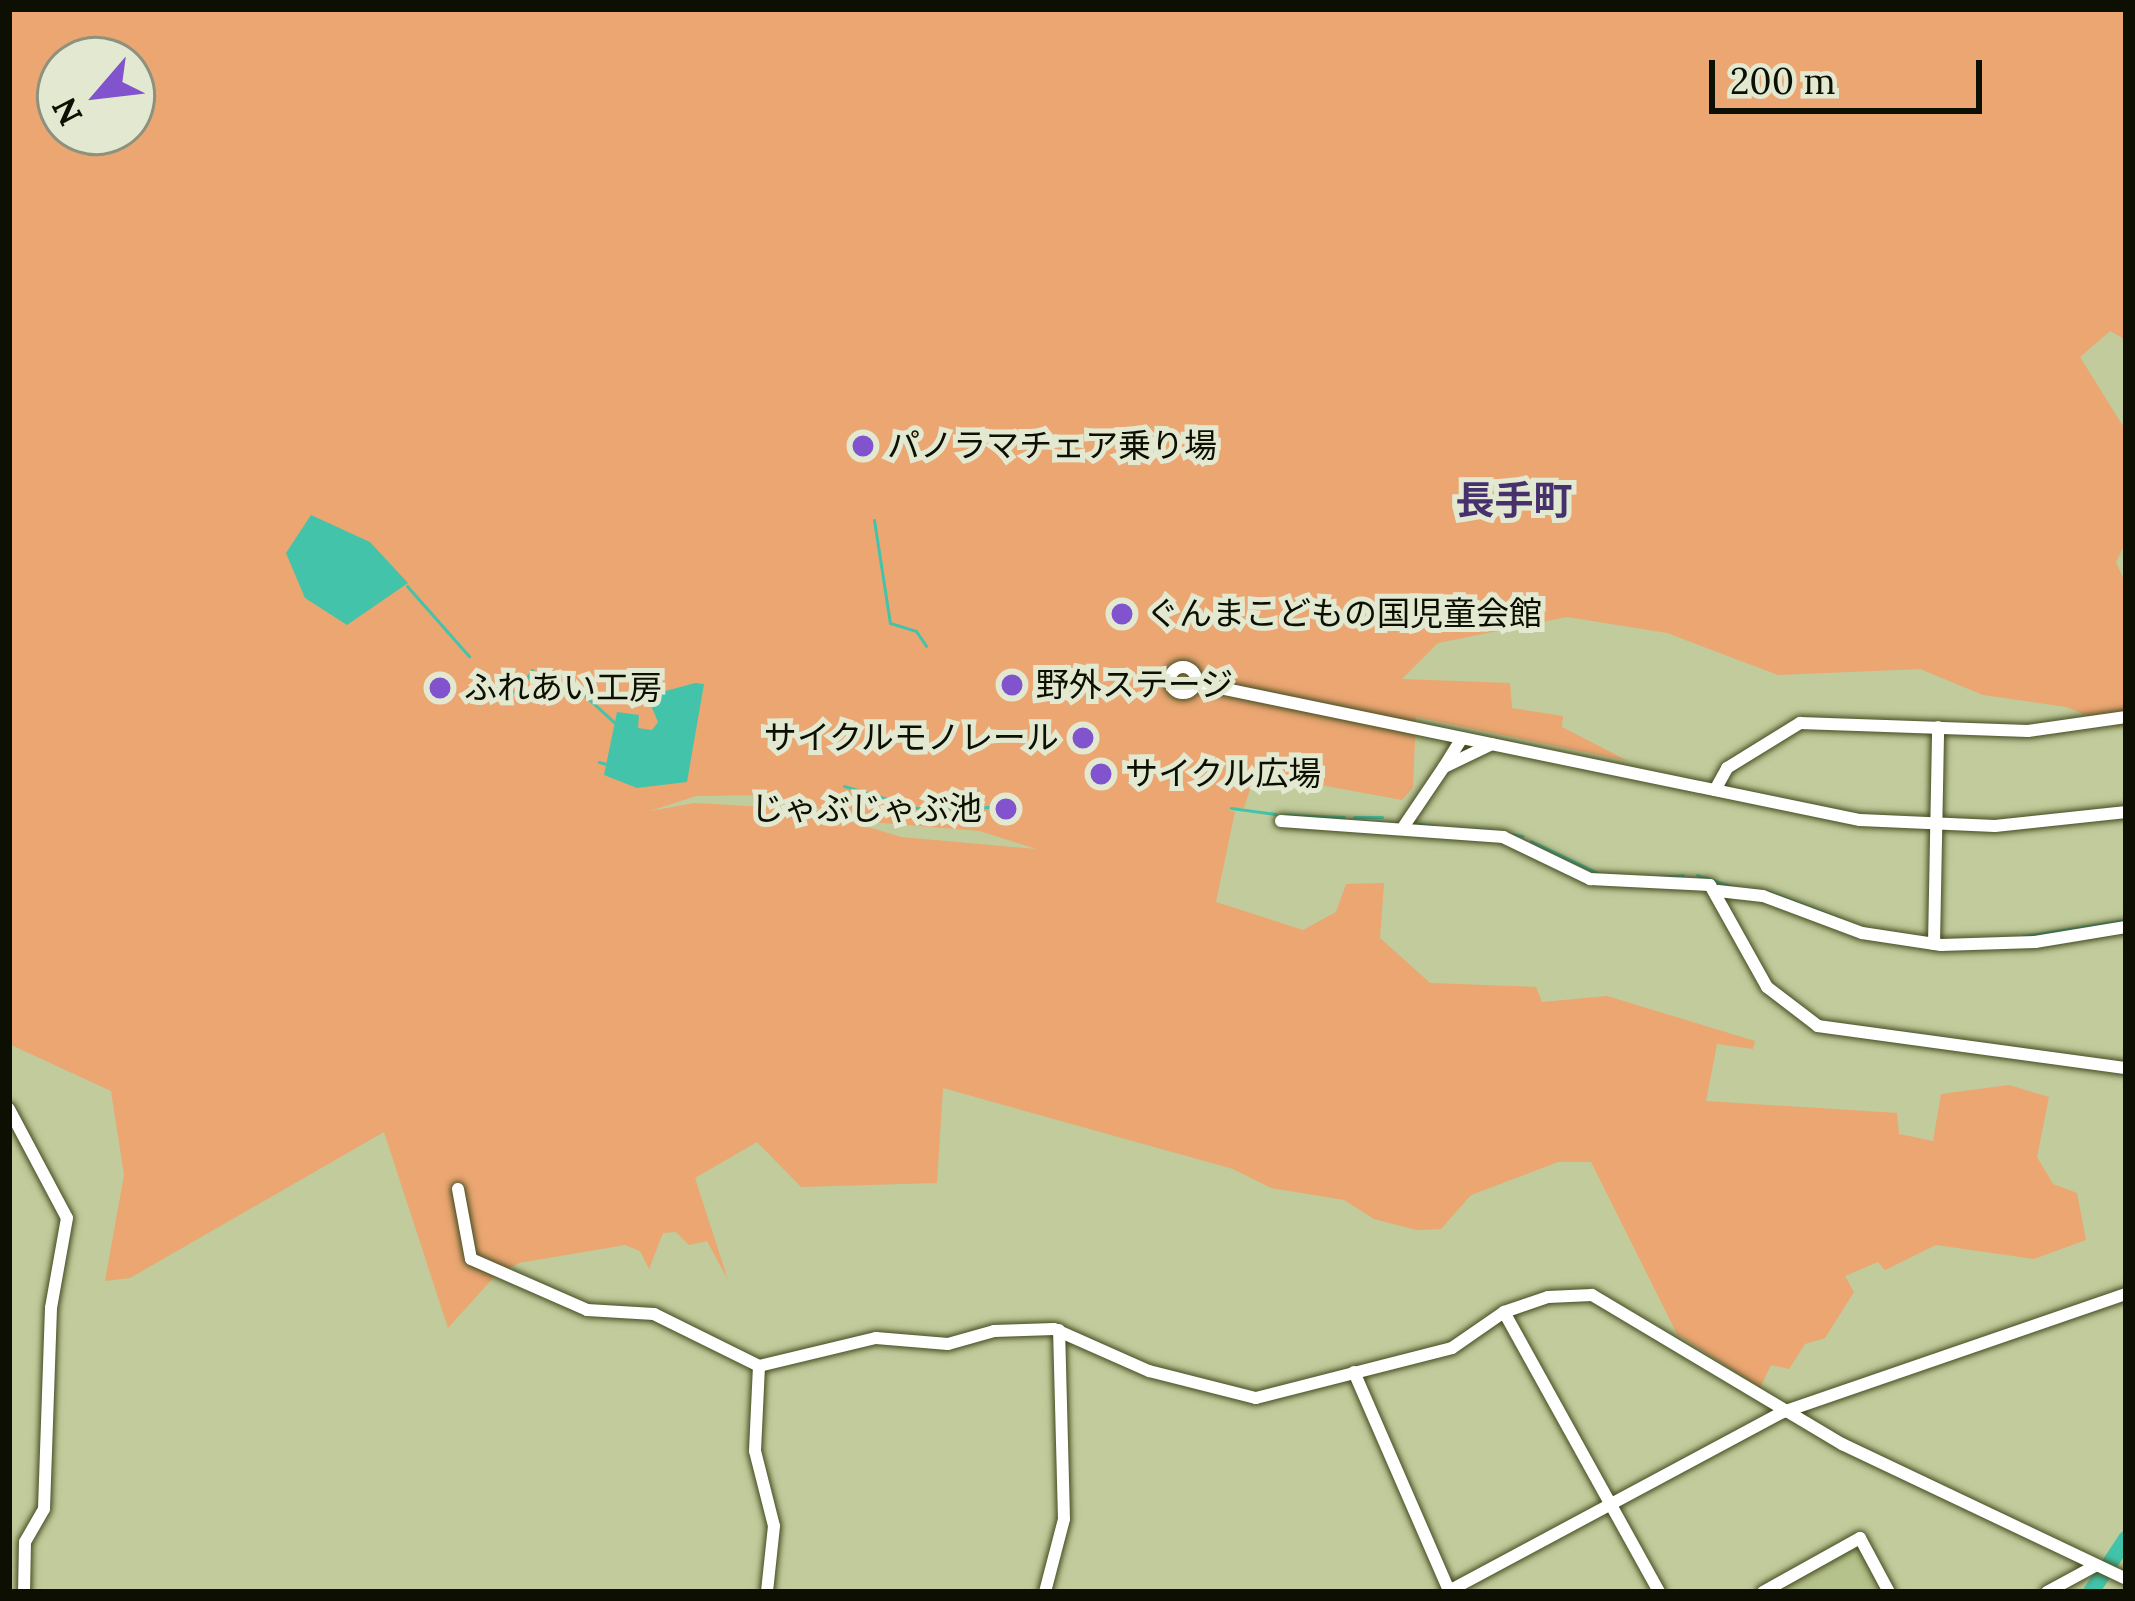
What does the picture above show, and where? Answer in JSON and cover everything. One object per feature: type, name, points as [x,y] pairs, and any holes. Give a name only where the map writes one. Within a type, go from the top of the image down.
[{"type":"street","points":[[1196,682],[1861,820],[1936,826],[2126,812]]},
{"type":"street","points":[[1715,790],[1727,768],[1800,723],[2028,731],[2126,717]]},
{"type":"street","points":[[1934,944],[1938,727]]},
{"type":"street","points":[[1404,826],[1462,737]]},
{"type":"street","points":[[1444,766],[1493,744]]},
{"type":"street","points":[[1281,821],[1404,826],[1510,839],[1613,884],[1691,881],[1718,891],[1763,896],[1862,933],[1934,944],[2035,942],[2126,927]]},
{"type":"street","points":[[1718,891],[1759,975],[1818,1026],[2126,1068]]},
{"type":"street","points":[[9,1108],[67,1218],[51,1308],[44,1509],[25,1542],[24,1592]]},
{"type":"street","points":[[458,1189],[471,1259],[587,1310],[654,1314],[760,1366],[875,1339],[948,1344],[994,1330],[1059,1330],[1149,1371],[1250,1398],[1452,1348],[1504,1312],[1563,1293],[1592,1295],[1783,1412],[2109,1571]]},
{"type":"street","points":[[1354,1372],[1448,1591],[1783,1412],[2126,1294]]},
{"type":"street","points":[[1504,1312],[1659,1592]]},
{"type":"street","points":[[1045,1592],[1064,1520],[1059,1330]]},
{"type":"street","points":[[760,1366],[755,1451],[774,1526],[767,1592]]},
{"type":"street","points":[[1763,1592],[1860,1538],[1889,1592]]},
{"type":"street","points":[[2047,1592],[2109,1571]]},
{"type":"shaded area","points":[[9,9],[2126,9],[2126,340],[2110,331],[2080,357],[2126,431],[2126,542],[2116,562],[2126,585],[2126,709],[2119,728],[2066,707],[1983,695],[1920,669],[1778,675],[1667,633],[1567,617],[1438,643],[1402,679],[1510,683],[1512,708],[1563,716],[1562,727],[1628,761],[1416,717],[1413,787],[1402,800],[1255,773],[1244,808],[1228,810],[1235,812],[1216,902],[1303,930],[1336,912],[1346,884],[1384,883],[1380,938],[1430,983],[1536,987],[1542,1002],[1607,996],[1755,1041],[1753,1049],[1717,1044],[1706,1101],[1897,1113],[1899,1134],[1933,1141],[1941,1094],[2009,1085],[2049,1097],[2037,1157],[2053,1184],[2077,1193],[2086,1240],[2034,1259],[1936,1245],[1885,1270],[1878,1262],[1845,1276],[1854,1292],[1825,1338],[1805,1344],[1789,1369],[1771,1365],[1760,1388],[1677,1334],[1591,1162],[1558,1162],[1471,1195],[1441,1229],[1417,1230],[1374,1219],[1344,1200],[1271,1188],[1233,1169],[943,1088],[937,1183],[801,1187],[757,1142],[695,1178],[728,1280],[707,1241],[689,1245],[676,1232],[663,1233],[649,1269],[640,1251],[625,1245],[519,1263],[494,1277],[448,1328],[384,1132],[130,1278],[105,1281],[124,1175],[111,1091],[9,1044]],"holes":[[[767,795],[870,822],[980,831],[1036,849],[901,837],[813,810],[695,803],[650,811],[696,796]]]},
{"type":"shaded area","points":[[1860,1538],[1889,1592],[1763,1592]]},
{"type":"water","points":[[311,515],[370,542],[408,583],[347,625],[305,598],[286,553]]},
{"type":"water","points":[[704,684],[687,782],[637,788],[604,775],[617,712],[639,715],[638,728],[652,730],[658,722],[647,696]]},
{"type":"waterway","points":[[874,520],[890,623],[916,631],[926,646]]},
{"type":"waterway","points":[[407,586],[469,656]]},
{"type":"waterway","points":[[504,685],[517,694],[532,670],[549,686],[583,694],[615,723]]},
{"type":"waterway","points":[[599,762],[606,764]]},
{"type":"waterway","points":[[844,786],[917,808],[996,807]]},
{"type":"waterway","points":[[1231,808],[1276,814]]},
{"type":"waterway","points":[[1286,815],[1344,817]]},
{"type":"waterway","points":[[1354,817],[1382,817]]},
{"type":"waterway","points":[[1419,824],[1435,826]]},
{"type":"waterway","points":[[1474,829],[1523,836]]},
{"type":"waterway","points":[[1531,841],[1600,874]]},
{"type":"waterway","points":[[1657,877],[1683,875]]},
{"type":"waterway","points":[[1697,875],[1735,887]]},
{"type":"waterway","points":[[1769,892],[1838,918]]},
{"type":"waterway","points":[[2023,936],[2126,920]]},
{"type":"waterway","points":[[2091,1592],[2126,1539]]},
{"type":"place","name":"パノラマチェア乗り場","points":[[863,446]]},
{"type":"place","name":"ぐんまこどもの国児童会館","points":[[1122,614]]},
{"type":"place","name":"野外ステージ","points":[[1012,685]]},
{"type":"place","name":"ふれあい工房","points":[[440,688]]},
{"type":"place","name":"サイクルモノレール","points":[[1083,738]]},
{"type":"place","name":"サイクル広場","points":[[1101,774]]},
{"type":"place","name":"じゃぶじゃぶ池","points":[[1006,809]]},
{"type":"district","name":"長手町","points":[[1514,500]]}]
